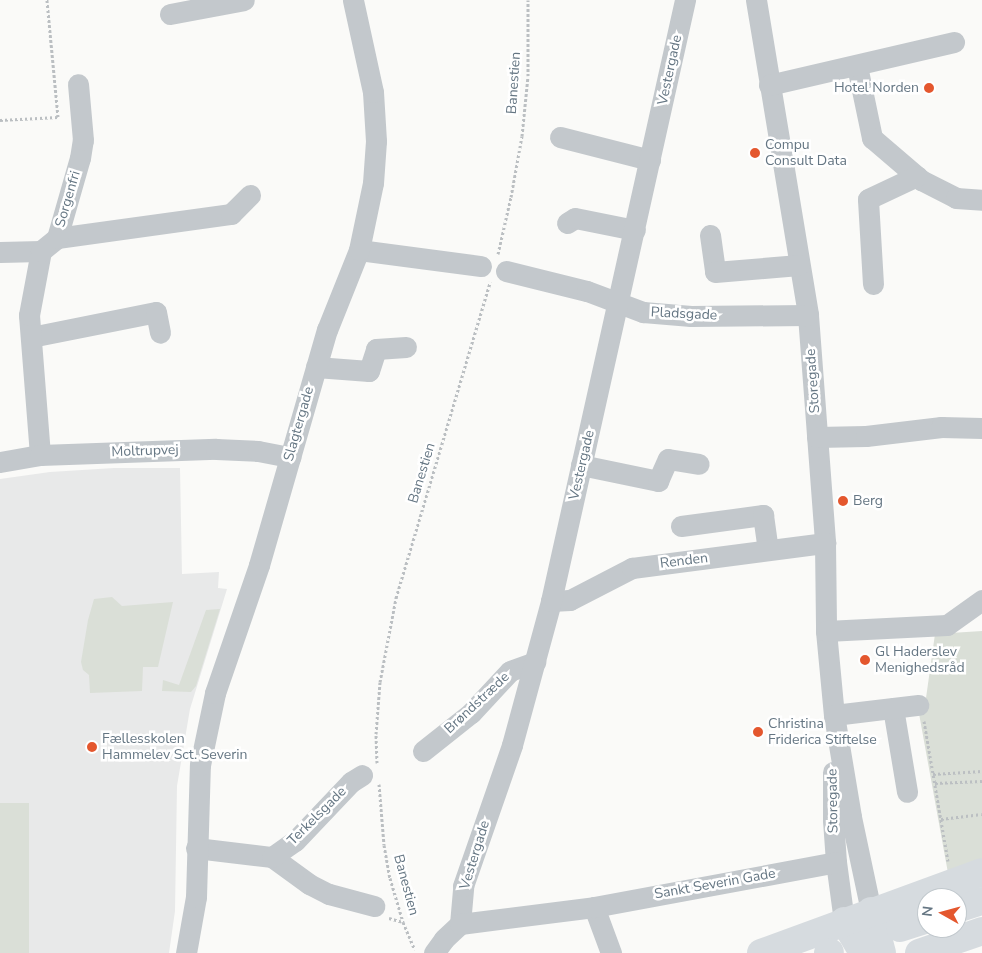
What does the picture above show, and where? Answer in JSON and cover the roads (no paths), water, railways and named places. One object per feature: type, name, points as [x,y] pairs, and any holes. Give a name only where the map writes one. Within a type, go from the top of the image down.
[{"type":"main road","points":[[761,953],[982,872]]},
{"type":"main road","points":[[967,905],[982,900]]},
{"type":"main road","points":[[837,953],[858,916]]},
{"type":"main road","points":[[858,916],[863,953]]},
{"type":"main road","points":[[858,916],[880,953]]},
{"type":"main road","points":[[900,928],[917,922]]},
{"type":"main road","points":[[918,953],[982,931]]},
{"type":"street","points":[[170,14],[244,0]]},
{"type":"street","name":"Slagtergade","points":[[186,953],[196,897],[200,765],[215,693],[258,564],[327,330],[359,250],[373,183],[376,141],[373,92],[353,0]]},
{"type":"street","name":"Vestergade","points":[[460,924],[463,886],[512,745],[551,601],[619,303],[685,0]]},
{"type":"street","name":"Storegade","points":[[756,0],[808,314],[824,543],[826,631],[830,680],[834,716],[851,817],[858,916]]},
{"type":"street","points":[[769,85],[954,42]]},
{"type":"street","points":[[857,66],[872,138],[917,176],[956,198],[982,200]]},
{"type":"street","name":"Sorgenfri","points":[[40,455],[29,315],[49,245],[83,140],[78,84]]},
{"type":"street","points":[[560,137],[650,160]]},
{"type":"street","points":[[873,284],[868,199],[917,176]]},
{"type":"street","points":[[0,252],[231,214],[250,195]]},
{"type":"street","points":[[567,222],[575,218],[634,230]]},
{"type":"street","points":[[710,235],[716,272],[799,265]]},
{"type":"street","name":"Pladsgade","points":[[359,250],[494,269],[587,291],[643,312],[690,316],[808,314]]},
{"type":"street","points":[[31,337],[156,312],[160,333]]},
{"type":"street","points":[[316,367],[369,371],[376,350],[406,347]]},
{"type":"street","points":[[817,437],[866,436],[940,427],[982,428]]},
{"type":"street","name":"Moltrupvej","points":[[0,462],[40,455],[216,449],[258,451],[290,457]]},
{"type":"street","points":[[581,465],[658,481],[668,459],[699,464]]},
{"type":"street","points":[[682,526],[763,515],[768,550]]},
{"type":"street","name":"Renden","points":[[551,601],[570,600],[632,568],[824,543]]},
{"type":"street","points":[[826,631],[947,625],[982,600]]},
{"type":"street","name":"Brøndstræde","points":[[424,751],[471,713],[510,671],[535,662]]},
{"type":"street","name":"Storegade","points":[[830,680],[833,820],[836,862],[858,916]]},
{"type":"street","points":[[893,708],[907,792]]},
{"type":"street","points":[[834,716],[893,708],[920,710]]},
{"type":"street","name":"Terkelsgade","points":[[272,857],[295,841],[351,782],[373,775]]},
{"type":"street","points":[[833,778],[858,916]]},
{"type":"street","points":[[196,848],[272,857],[309,884],[329,894],[374,906]]},
{"type":"street","name":"Sankt Severin Gade","points":[[460,924],[594,906],[836,862]]},
{"type":"street","points":[[594,906],[612,953]]},
{"type":"street","points":[[434,953],[460,924]]},
{"type":"place","name":"Hotel Norden","points":[[929,88]]},
{"type":"place","name":"Compu Consult Data","points":[[755,153]]},
{"type":"place","name":"Berg","points":[[843,501]]},
{"type":"place","name":"Gl Haderslev Menighedsråd","points":[[865,660]]},
{"type":"place","name":"Christina Friderica Stiftelse","points":[[758,732]]},
{"type":"place","name":"Fællesskolen Hammelev Sct. Severin","points":[[92,747]]}]
